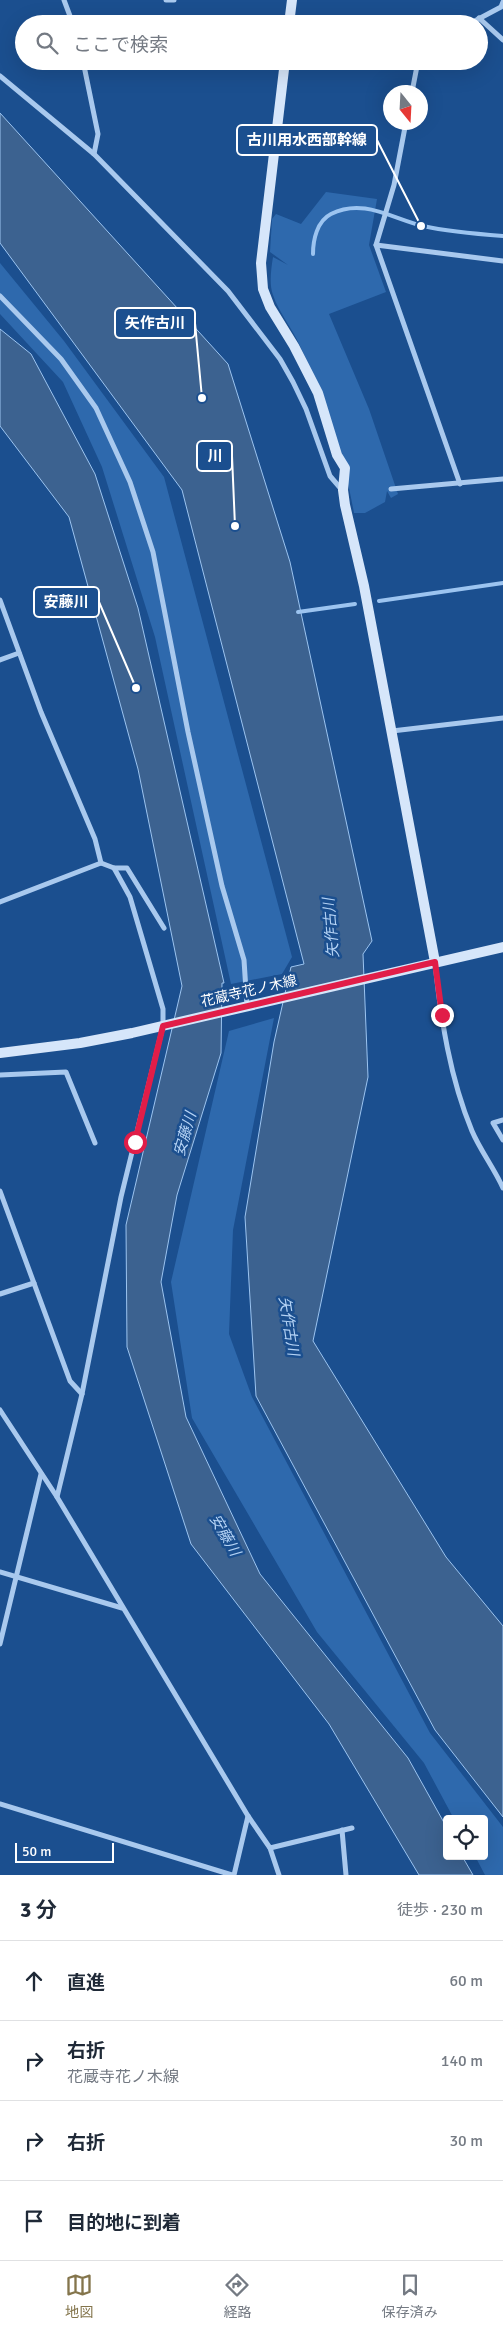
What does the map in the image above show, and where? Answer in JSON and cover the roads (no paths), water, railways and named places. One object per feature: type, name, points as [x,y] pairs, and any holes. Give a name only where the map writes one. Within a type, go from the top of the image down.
[{"type":"street","points":[[64,0],[70,15]]},
{"type":"street","points":[[166,0],[174,0]]},
{"type":"street","points":[[290,15],[292,0]]},
{"type":"street","points":[[485,15],[500,7],[503,2]]},
{"type":"street","points":[[488,26],[503,40]]},
{"type":"street","points":[[85,70],[98,134],[94,154]]},
{"type":"street","points":[[284,70],[261,263],[263,289],[270,307],[294,346],[318,393],[337,455],[345,468],[343,490],[391,730],[442,1015],[464,1107],[473,1133],[503,1188]]},
{"type":"street","points":[[413,85],[416,70]]},
{"type":"street","points":[[0,76],[94,154],[228,291],[280,360],[306,409],[330,476],[343,490]]},
{"type":"street","points":[[404,130],[394,184],[376,245],[460,484]]},
{"type":"street","points":[[376,245],[503,261]]},
{"type":"street","points":[[0,296],[61,359],[90,400],[130,482],[153,552],[188,732],[222,886],[244,960],[247,1006]]},
{"type":"street","points":[[391,489],[503,479]]},
{"type":"street","points":[[0,600],[41,712],[94,839],[101,863]]},
{"type":"street","points":[[0,660],[19,653]]},
{"type":"street","points":[[391,730],[503,718]]},
{"type":"street","points":[[0,902],[101,863],[114,868],[127,868],[164,928]]},
{"type":"street","points":[[57,1497],[82,1394],[121,1197],[166,1025],[164,1009],[130,897],[114,868]]},
{"type":"street","name":"花蔵寺花ノ木線","points":[[0,1053],[80,1044],[503,946]]},
{"type":"street","points":[[0,1075],[66,1072],[95,1142]]},
{"type":"street","points":[[503,1120],[493,1123],[503,1140]]},
{"type":"street","points":[[0,1191],[70,1381],[82,1394]]},
{"type":"street","points":[[0,1294],[34,1283]]},
{"type":"street","points":[[0,1410],[57,1497],[248,1816],[270,1848],[279,1875]]},
{"type":"street","points":[[0,1644],[18,1577],[41,1474]]},
{"type":"street","points":[[0,1572],[123,1608]]},
{"type":"street","points":[[0,1804],[233,1875],[248,1816]]},
{"type":"street","points":[[270,1848],[352,1828]]},
{"type":"street","points":[[342,1830],[346,1875]]},
{"type":"water","points":[[0,113],[228,364],[290,562],[372,941],[363,954],[368,1077],[313,1341],[446,1557],[503,1626],[503,1817],[435,1730],[256,1396],[245,1217],[274,1042],[291,967],[304,964],[182,490],[0,243]]},
{"type":"water","points":[[0,329],[31,354],[95,474],[138,608],[224,983],[222,983],[221,1053],[177,1195],[161,1282],[186,1417],[260,1574],[408,1758],[443,1821],[443,1860],[464,1860],[473,1875],[419,1875],[329,1724],[191,1544],[127,1347],[126,1225],[182,986],[138,769],[69,517],[0,426]]},
{"type":"waterway","points":[[313,254],[315,237],[322,221],[331,214],[354,208],[377,211],[411,223],[433,228],[503,236]]},
{"type":"waterway","points":[[379,601],[503,583]]},
{"type":"waterway","points":[[298,612],[355,604]]},
{"type":"place","name":"古川用水西部幹線","points":[[421,226]]},
{"type":"place","name":"矢作古川","points":[[202,398]]},
{"type":"place","name":"川","points":[[235,526]]},
{"type":"place","name":"安藤川","points":[[136,688]]}]
